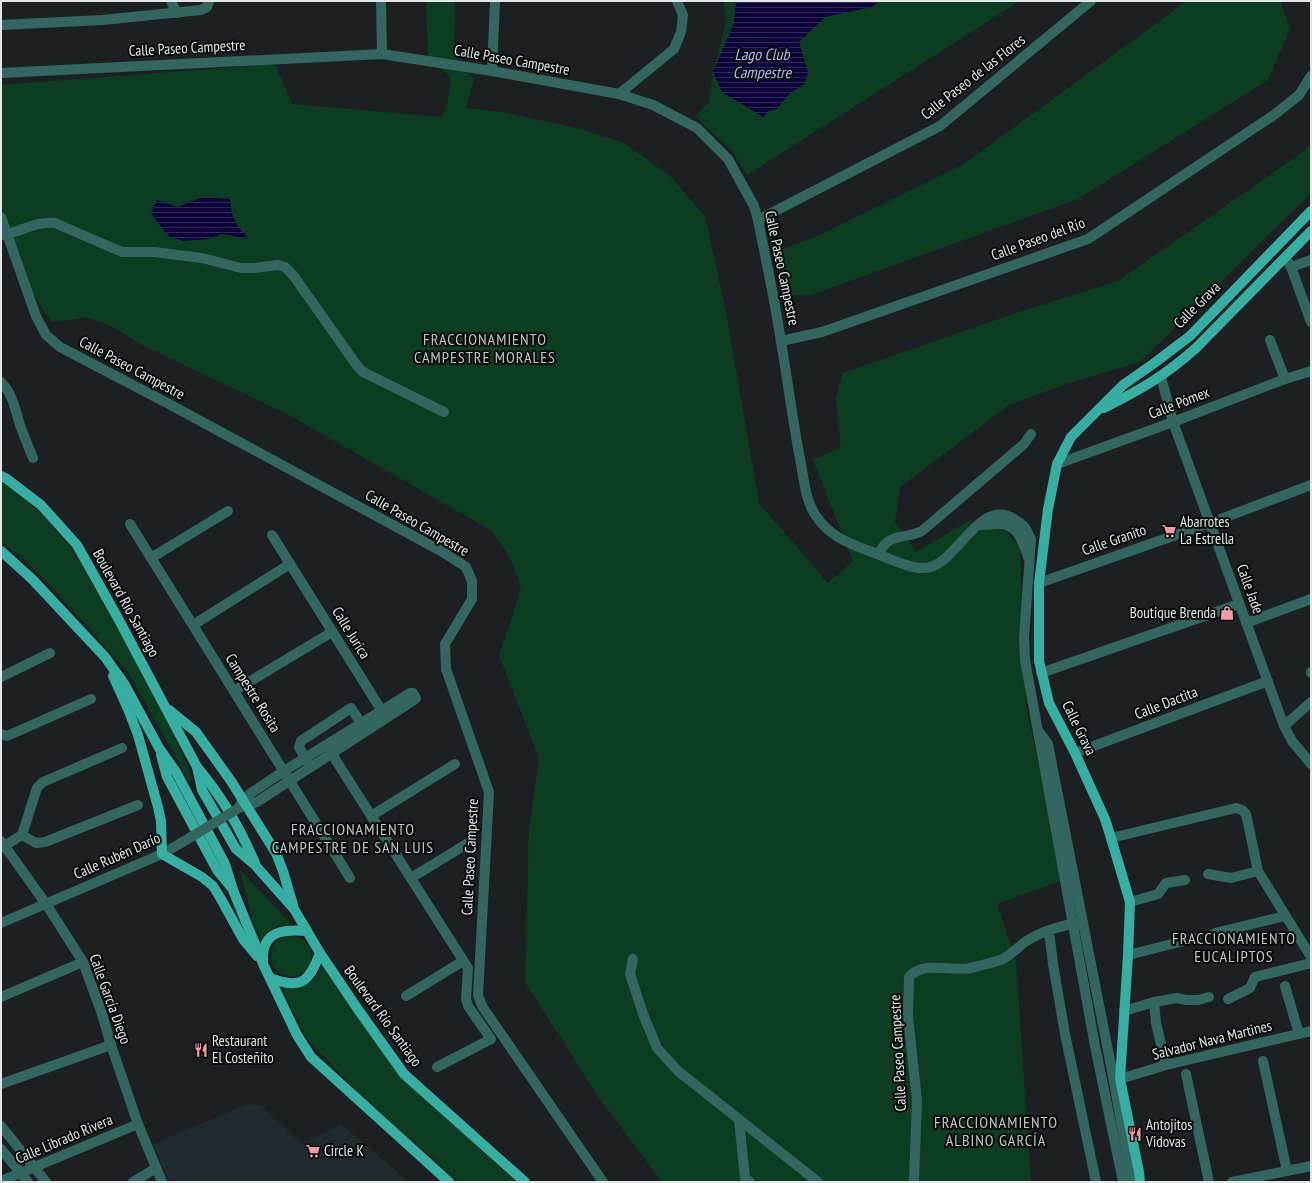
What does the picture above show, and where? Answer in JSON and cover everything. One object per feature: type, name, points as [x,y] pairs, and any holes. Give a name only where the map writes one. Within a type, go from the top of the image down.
[{"type":"main road","name":"Calle Grava","points":[[1140,1182],[1120,1081],[1122,1067],[1130,902],[1111,838],[1076,753],[1050,702],[1041,674],[1039,661],[1039,582],[1048,509],[1057,464],[1071,437],[1123,385],[1190,336],[1311,211]]},
{"type":"main road","name":"Calle Grava","points":[[1097,411],[1131,395],[1176,366],[1196,348],[1311,231]]},
{"type":"main road","name":"Boulevard Río Santiago","points":[[1,476],[8,479],[41,505],[77,545],[166,707],[197,767],[202,790],[236,849],[255,865],[294,909],[320,953],[404,1074],[525,1182]]},
{"type":"main road","points":[[1,551],[32,579],[105,658],[125,685],[159,748],[170,783],[217,870],[233,890],[264,966],[297,1035],[311,1057],[449,1182]]},
{"type":"main road","points":[[105,658],[138,735],[161,821],[162,854],[202,876],[213,886],[243,939],[264,966]]},
{"type":"main road","points":[[166,707],[196,732],[222,768],[241,806],[276,853],[294,909]]},
{"type":"main road","points":[[264,966],[264,949],[268,941],[274,935],[281,931],[307,931]]},
{"type":"main road","points":[[270,978],[285,984],[294,984],[302,981],[309,976],[320,953]]},
{"type":"main road","name":"Calle Grava","points":[[1120,1081],[1145,1182]]},
{"type":"street","points":[[172,1],[177,13]]},
{"type":"street","points":[[381,1],[382,54]]},
{"type":"street","points":[[492,71],[495,1]]},
{"type":"street","points":[[619,94],[674,49],[681,32],[683,14],[677,1]]},
{"type":"street","name":"Calle Paseo de las Flores","points":[[758,220],[940,126],[1091,1]]},
{"type":"street","points":[[1,24],[102,20],[177,13],[201,10],[208,4]]},
{"type":"street","name":"Calle Paseo Campestre","points":[[1,73],[382,54],[492,71],[619,94],[654,105],[697,128],[728,159],[754,206],[781,341],[796,443],[806,494],[816,516],[834,535],[856,547],[880,554],[910,566],[924,569],[937,564],[946,558],[978,525],[986,519],[996,515],[1009,516],[1025,526],[1031,539],[1024,638],[1025,660],[1038,729],[1048,744],[1069,877],[1078,923],[1093,972],[1109,1054],[1120,1081],[1132,1182]]},
{"type":"street","name":"Calle Paseo del Río","points":[[781,341],[822,332],[1088,239],[1274,115],[1299,95],[1311,76]]},
{"type":"street","name":"Calle Paseo Campestre","points":[[1,219],[4,234],[36,316],[46,334],[60,347],[190,415],[441,551],[466,567],[472,581],[472,599],[445,644],[446,669],[489,792],[478,995],[482,1006],[602,1182]]},
{"type":"street","points":[[4,234],[43,222],[54,223],[122,252],[154,252],[202,258],[241,268],[285,267],[293,275],[363,372],[444,412]]},
{"type":"street","points":[[1284,257],[1291,267],[1311,322]]},
{"type":"street","points":[[1291,267],[1311,260]]},
{"type":"street","points":[[1270,340],[1285,379]]},
{"type":"street","name":"Calle Pómex","points":[[1057,464],[1285,379],[1311,371]]},
{"type":"street","name":"Calle Jade","points":[[1161,377],[1173,422],[1284,726],[1292,741],[1311,764]]},
{"type":"street","points":[[1,382],[6,387],[15,406],[19,423],[33,458]]},
{"type":"street","points":[[880,554],[883,546],[889,540],[896,537],[916,534],[922,531],[1024,444],[1032,434]]},
{"type":"street","name":"Calle Granito","points":[[1039,582],[1210,523],[1311,485]]},
{"type":"street","points":[[151,558],[228,511]]},
{"type":"street","name":"Campestre Rosita","points":[[130,524],[350,878]]},
{"type":"street","name":"Calle Jurica","points":[[272,535],[384,714]]},
{"type":"street","points":[[193,625],[290,564]]},
{"type":"street","points":[[1246,623],[1311,598]]},
{"type":"street","points":[[1041,674],[1239,604]]},
{"type":"street","points":[[234,692],[332,632]]},
{"type":"street","points":[[1,677],[50,653]]},
{"type":"street","name":"Calle Dactita","points":[[1076,753],[1268,681]]},
{"type":"street","points":[[1,734],[6,736],[91,699]]},
{"type":"street","points":[[1284,726],[1311,702]]},
{"type":"street","points":[[307,762],[299,747],[301,741],[351,708],[361,723]]},
{"type":"street","points":[[328,749],[361,723],[384,714]]},
{"type":"street","points":[[241,806],[251,793],[284,771],[307,762],[384,714]]},
{"type":"street","points":[[2,845],[22,835],[37,788],[43,782],[122,748]]},
{"type":"street","points":[[328,749],[468,968],[466,999],[468,1006],[490,1039],[438,1067]]},
{"type":"street","points":[[241,806],[257,802],[289,780],[307,762]]},
{"type":"street","points":[[371,816],[454,764]]},
{"type":"street","points":[[22,835],[36,843],[45,842],[138,805]]},
{"type":"street","name":"Calle Rubén Darío","points":[[1,923],[162,854],[241,806]]},
{"type":"street","points":[[1111,838],[1236,808],[1242,810],[1246,814],[1258,871],[1311,957]]},
{"type":"street","points":[[411,878],[473,840]]},
{"type":"street","name":"Calle García Diego","points":[[2,845],[46,904],[83,962],[102,1014],[138,1124],[162,1182]]},
{"type":"street","points":[[1208,874],[1231,878],[1258,871]]},
{"type":"street","points":[[1130,902],[1158,894],[1166,883],[1185,880]]},
{"type":"street","points":[[1215,932],[1285,916]]},
{"type":"street","name":"Calle Paseo Campestre","points":[[913,1182],[917,1100],[908,1016],[909,977],[913,972],[920,969],[947,967],[968,969],[1004,959],[1026,942],[1047,931],[1078,923]]},
{"type":"street","name":"Calle Paseo Campestre","points":[[1078,923],[1082,974],[1123,1182]]},
{"type":"street","points":[[1047,931],[1050,939],[1066,1034],[1096,1182]]},
{"type":"street","points":[[1128,955],[1196,938]]},
{"type":"street","points":[[633,959],[630,974],[643,1014],[657,1048],[678,1071],[818,1182]]},
{"type":"street","points":[[406,996],[463,960]]},
{"type":"street","points":[[1,997],[83,962]]},
{"type":"street","points":[[1228,999],[1250,988],[1255,977],[1311,963]]},
{"type":"street","points":[[1082,974],[1093,972]]},
{"type":"street","points":[[1285,986],[1299,1034]]},
{"type":"street","points":[[1124,1011],[1154,1002],[1177,998],[1198,1000],[1209,997]]},
{"type":"street","points":[[1154,1002],[1156,1023],[1166,1066]]},
{"type":"street","name":"Salvador Nava Martines","points":[[1104,1090],[1120,1081],[1166,1066],[1311,1031]]},
{"type":"street","points":[[1,1084],[111,1045]]},
{"type":"street","points":[[1098,1056],[1109,1054]]},
{"type":"street","points":[[1263,1061],[1287,1171]]},
{"type":"street","points":[[1186,1074],[1209,1182]]},
{"type":"street","points":[[739,1120],[745,1178],[750,1182]]},
{"type":"street","name":"Calle Librado Rivera","points":[[1,1181],[26,1179],[34,1168],[138,1124]]},
{"type":"street","points":[[1,1126],[46,1182]]},
{"type":"street","points":[[1,1149],[26,1179]]},
{"type":"street","points":[[1232,1182],[1311,1166]]},
{"type":"street","points":[[133,1182],[156,1168]]},
{"type":"shaded area","points":[[247,1104],[261,1105],[302,1144],[341,1124],[409,1182],[169,1182],[153,1144]]},
{"type":"green space","points":[[426,1],[455,1],[454,54],[474,79],[466,108],[502,112],[581,129],[624,143],[670,176],[705,216],[727,317],[759,503],[828,583],[853,561],[813,460],[841,447],[836,397],[843,373],[1013,314],[1118,281],[1311,145],[1311,193],[1140,362],[1066,384],[1009,405],[900,487],[895,522],[916,552],[969,521],[1006,531],[1020,548],[1026,705],[1063,880],[997,904],[1016,961],[1031,1182],[662,1182],[597,1095],[525,982],[529,830],[539,758],[499,655],[521,586],[509,556],[492,531],[287,414],[142,345],[111,326],[86,317],[51,322],[32,292],[1,204],[1,85],[275,64],[292,104],[441,117],[447,107],[451,78],[428,56]]},
{"type":"green space","points":[[723,1],[1020,1],[747,175],[732,151],[695,116],[709,103],[713,72],[727,19]]},
{"type":"green space","points":[[1187,1],[1280,1],[1290,29],[1268,80],[1078,199],[811,295],[781,295],[776,252],[820,235],[964,164]]},
{"type":"green space","points":[[1,482],[13,488],[44,517],[72,549],[121,635],[172,731],[193,780],[189,781],[128,672],[58,593],[21,556],[1,542]]},
{"type":"green space","points":[[240,870],[291,924],[274,928],[261,940],[254,925]]},
{"type":"green space","points":[[295,936],[302,939],[308,945],[311,956],[310,964],[302,973],[295,976],[287,976],[280,973],[272,964],[271,952],[274,945],[283,937]]},
{"type":"green space","points":[[323,965],[399,1075],[516,1182],[459,1182],[359,1093],[306,1038],[282,988],[294,988],[312,982]]},
{"type":"water","name":"Lago Club Campestre","points":[[736,1],[877,1],[878,3],[872,7],[825,17],[799,42],[808,73],[804,84],[790,93],[777,109],[769,111],[763,117],[722,92],[713,72],[734,23]]},
{"type":"water","points":[[202,197],[230,199],[235,221],[249,239],[222,234],[208,239],[183,241],[170,237],[151,213],[157,200],[178,207]]},
{"type":"place","name":"Abarrotes La Estrella","points":[[1169,531]]},
{"type":"place","name":"Boutique Brenda","points":[[1227,613]]},
{"type":"place","name":"Restaurant El Costeñito","points":[[201,1050]]},
{"type":"place","name":"Antojitos Vidovas","points":[[1135,1134]]},
{"type":"place","name":"Circle K","points":[[313,1151]]},
{"type":"district","name":"FRACCIONAMIENTO CAMPESTRE MORALES","points":[[485,348]]},
{"type":"district","name":"FRACCIONAMIENTO CAMPESTRE DE SAN LUIS","points":[[353,838]]},
{"type":"district","name":"FRACCIONAMIENTO EUCALIPTOS","points":[[1234,947]]},
{"type":"district","name":"FRACCIONAMIENTO ALBINO GARCÍA","points":[[996,1131]]}]
